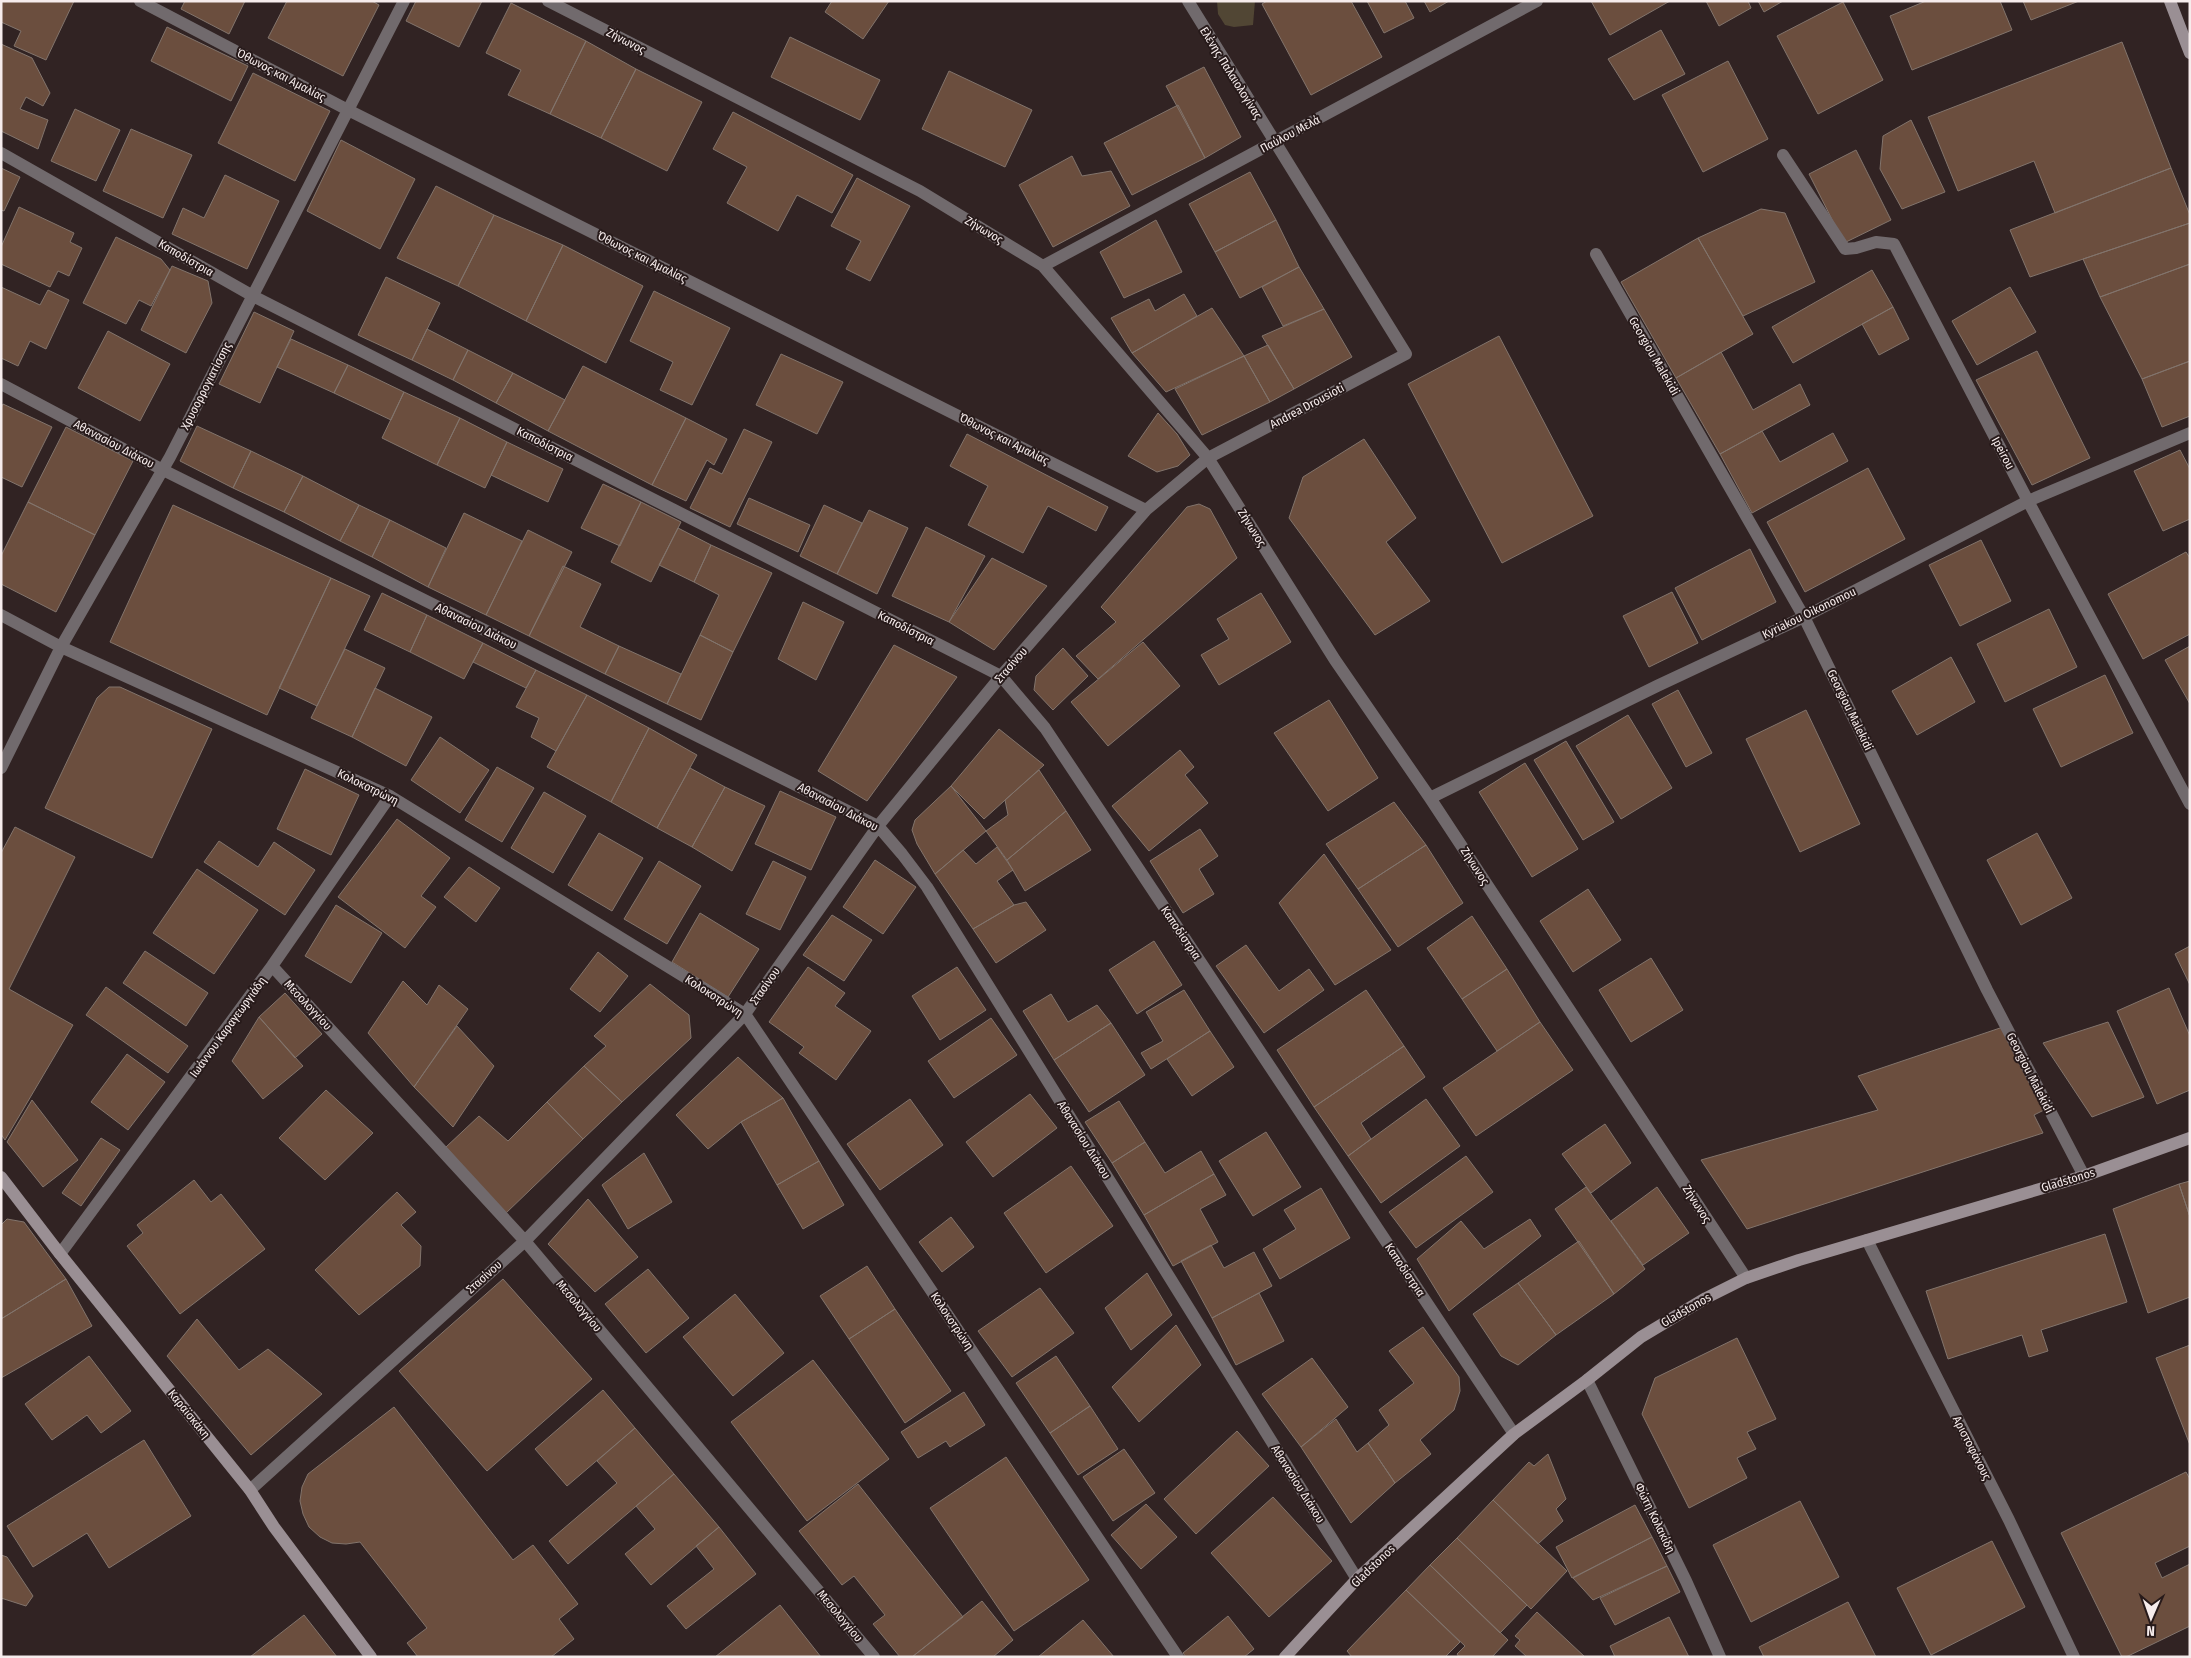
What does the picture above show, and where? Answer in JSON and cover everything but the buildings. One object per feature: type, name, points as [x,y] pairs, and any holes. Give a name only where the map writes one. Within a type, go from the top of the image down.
[{"type":"main road","points":[[2170,1],[2190,53]]},
{"type":"main road","name":"Gladstonos","points":[[1285,1657],[1358,1579],[1514,1434],[1587,1380],[1641,1336],[1706,1298],[1746,1278],[2084,1176],[2189,1138]]},
{"type":"main road","name":"Καραϊσκάκη","points":[[1,1176],[60,1254],[250,1490],[274,1527],[370,1657]]},
{"type":"street","name":"Όθωνος και Αμαλίας","points":[[140,1],[348,110],[1146,510]]},
{"type":"street","name":"Χρυσορρογιατίσσης","points":[[1,768],[61,647],[163,470],[404,1]]},
{"type":"street","name":"Ζήνωνος","points":[[548,1],[920,191],[1043,266],[1208,458],[1335,660],[1430,798],[1746,1278]]},
{"type":"street","name":"Ελένης Παλαιολογίνας","points":[[1188,1],[1406,354]]},
{"type":"street","name":"Παύλου Μελά","points":[[1043,266],[1537,1]]},
{"type":"street","name":"Καποδίστρια","points":[[1,153],[253,296],[1001,676],[1045,728],[1514,1434]]},
{"type":"street","name":"Ipeirou","points":[[1783,155],[1845,248],[1856,248],[1876,242],[1894,244],[2028,501],[2190,804]]},
{"type":"street","name":"Georgiou Malekidi","points":[[1596,254],[1804,617],[1987,990],[2084,1176]]},
{"type":"street","name":"Andrea Drousioti","points":[[1208,458],[1406,354]]},
{"type":"street","name":"Αθανασίου Διάκου","points":[[1,384],[163,470],[878,826],[927,887],[1358,1579]]},
{"type":"street","name":"Kyriakou Oikonomou","points":[[1430,798],[1657,686],[1804,617],[2028,501],[2190,432]]},
{"type":"street","name":"Στασίνου","points":[[250,1490],[525,1241],[745,1014],[878,826],[1001,676],[1146,510],[1208,458]]},
{"type":"street","name":"Κολοκοτρώνη","points":[[1,615],[61,647],[390,796],[745,1014],[1178,1657]]},
{"type":"street","name":"Ιωάννου Καραγεωργιάδη","points":[[60,1254],[272,966],[390,796]]},
{"type":"street","name":"Μεσολογγίου","points":[[272,966],[525,1241],[874,1657]]},
{"type":"street","name":"Αριστοφάνους","points":[[1867,1240],[2009,1520],[2074,1657]]},
{"type":"street","name":"Φώτη Κολακίδη","points":[[1587,1380],[1686,1581],[1720,1657]]},
{"type":"shaded area","points":[[1217,1],[1255,1],[1253,25],[1234,27],[1225,25],[1218,14]]}]
